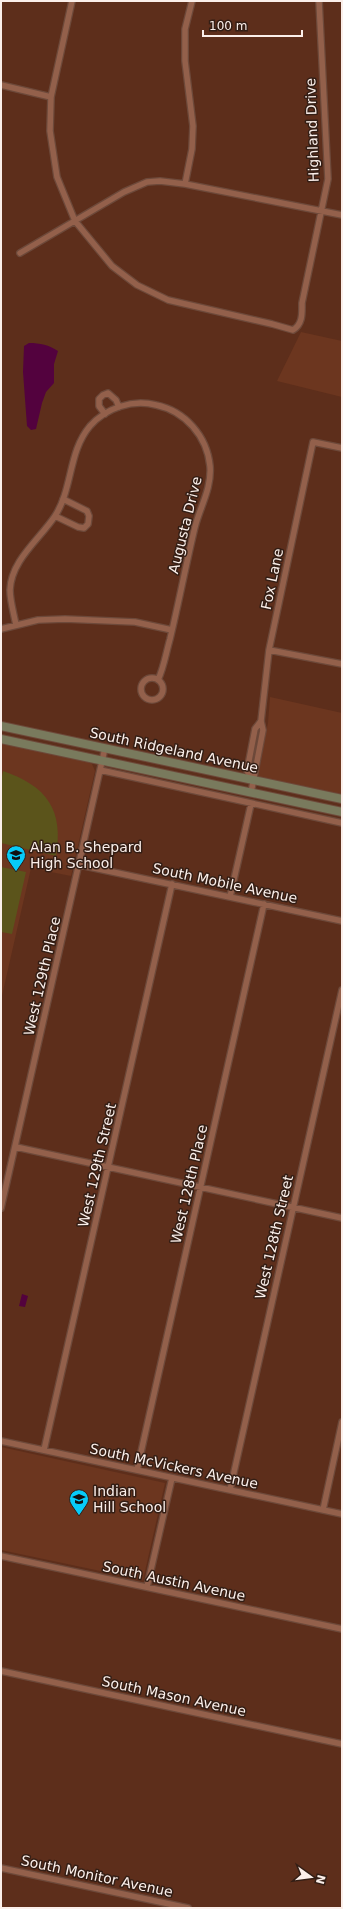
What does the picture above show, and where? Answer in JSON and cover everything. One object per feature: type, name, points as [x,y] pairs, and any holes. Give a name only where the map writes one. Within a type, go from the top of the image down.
[{"type":"main road","name":"South Ridgeland Avenue","points":[[1,726],[342,799]]},
{"type":"main road","name":"South Ridgeland Avenue","points":[[1,739],[342,812]]},
{"type":"street","points":[[72,1],[51,97],[50,131],[57,177],[75,221]]},
{"type":"street","points":[[185,184],[192,149],[193,126],[185,60],[185,29],[192,1]]},
{"type":"street","name":"Highland Drive","points":[[75,221],[112,266],[137,285],[168,300],[272,324],[287,330],[293,330],[298,327],[301,319],[302,303],[328,179],[319,1]]},
{"type":"street","points":[[1,85],[51,97]]},
{"type":"street","points":[[20,253],[124,192],[147,182],[160,181],[185,184],[342,215]]},
{"type":"street","points":[[105,414],[99,406],[99,399],[103,395],[108,393],[113,396],[119,407]]},
{"type":"street","name":"Augusta Drive","points":[[16,625],[11,601],[12,577],[17,566],[55,516],[63,499],[71,467],[82,438],[90,426],[105,414],[119,407],[135,403],[152,404],[175,412],[189,422],[199,434],[208,456],[210,475],[208,487],[195,528],[172,630],[158,680]]},
{"type":"street","name":"Fox Lane","points":[[254,780],[263,730],[261,721],[269,650],[313,442],[342,448]]},
{"type":"street","points":[[55,516],[78,527],[84,528],[88,524],[90,516],[87,511],[63,499]]},
{"type":"street","points":[[1,629],[38,620],[65,619],[135,622],[172,630]]},
{"type":"street","points":[[269,650],[342,664]]},
{"type":"street","name":"Fox Lane","points":[[254,780],[247,771],[255,729],[261,721]]},
{"type":"street","name":"West 129th Place","points":[[1,1208],[80,864],[104,748]]},
{"type":"street","points":[[100,770],[342,823]]},
{"type":"street","points":[[251,793],[254,780]]},
{"type":"street","points":[[230,896],[251,804]]},
{"type":"street","name":"South Mobile Avenue","points":[[80,864],[342,921]]},
{"type":"street","name":"West 129th Street","points":[[44,1450],[172,884]]},
{"type":"street","name":"West 128th Place","points":[[137,1470],[264,904]]},
{"type":"street","name":"West 128th Street","points":[[230,1490],[342,990]]},
{"type":"street","points":[[16,1147],[342,1218]]},
{"type":"street","points":[[323,1510],[342,1422]]},
{"type":"street","name":"South McVickers Avenue","points":[[1,1441],[342,1514]]},
{"type":"street","points":[[147,1587],[172,1478]]},
{"type":"street","name":"South Austin Avenue","points":[[1,1556],[342,1629]]},
{"type":"street","name":"South Mason Avenue","points":[[1,1671],[342,1744]]},
{"type":"street","name":"South Monitor Avenue","points":[[1,1868],[188,1908]]},
{"type":"shaded area","points":[[301,332],[342,341],[342,397],[277,381]]},
{"type":"shaded area","points":[[29,343],[37,343],[51,347],[58,351],[54,364],[54,383],[46,392],[36,429],[31,430],[27,426],[23,372],[24,346]]},
{"type":"shaded area","points":[[270,697],[342,713],[342,794],[258,777],[268,723]]},
{"type":"shaded area","name":"Alan B. Shepard High School","points":[[1,743],[89,762],[92,764],[95,771],[71,876],[31,868],[1,1000]]},
{"type":"shaded area","points":[[3,771],[31,784],[41,792],[49,802],[57,825],[58,840],[56,856],[1,843],[1,781]]},
{"type":"shaded area","points":[[1,867],[26,872],[12,934],[1,932]]},
{"type":"shaded area","points":[[22,1294],[28,1296],[25,1307],[19,1306]]},
{"type":"shaded area","name":"Indian Hill School","points":[[1,1447],[165,1483],[143,1580],[1,1550]]},
{"type":"place","name":"Alan B. Shepard High School","points":[[16,872]]},
{"type":"place","name":"Indian Hill School","points":[[79,1516]]}]
